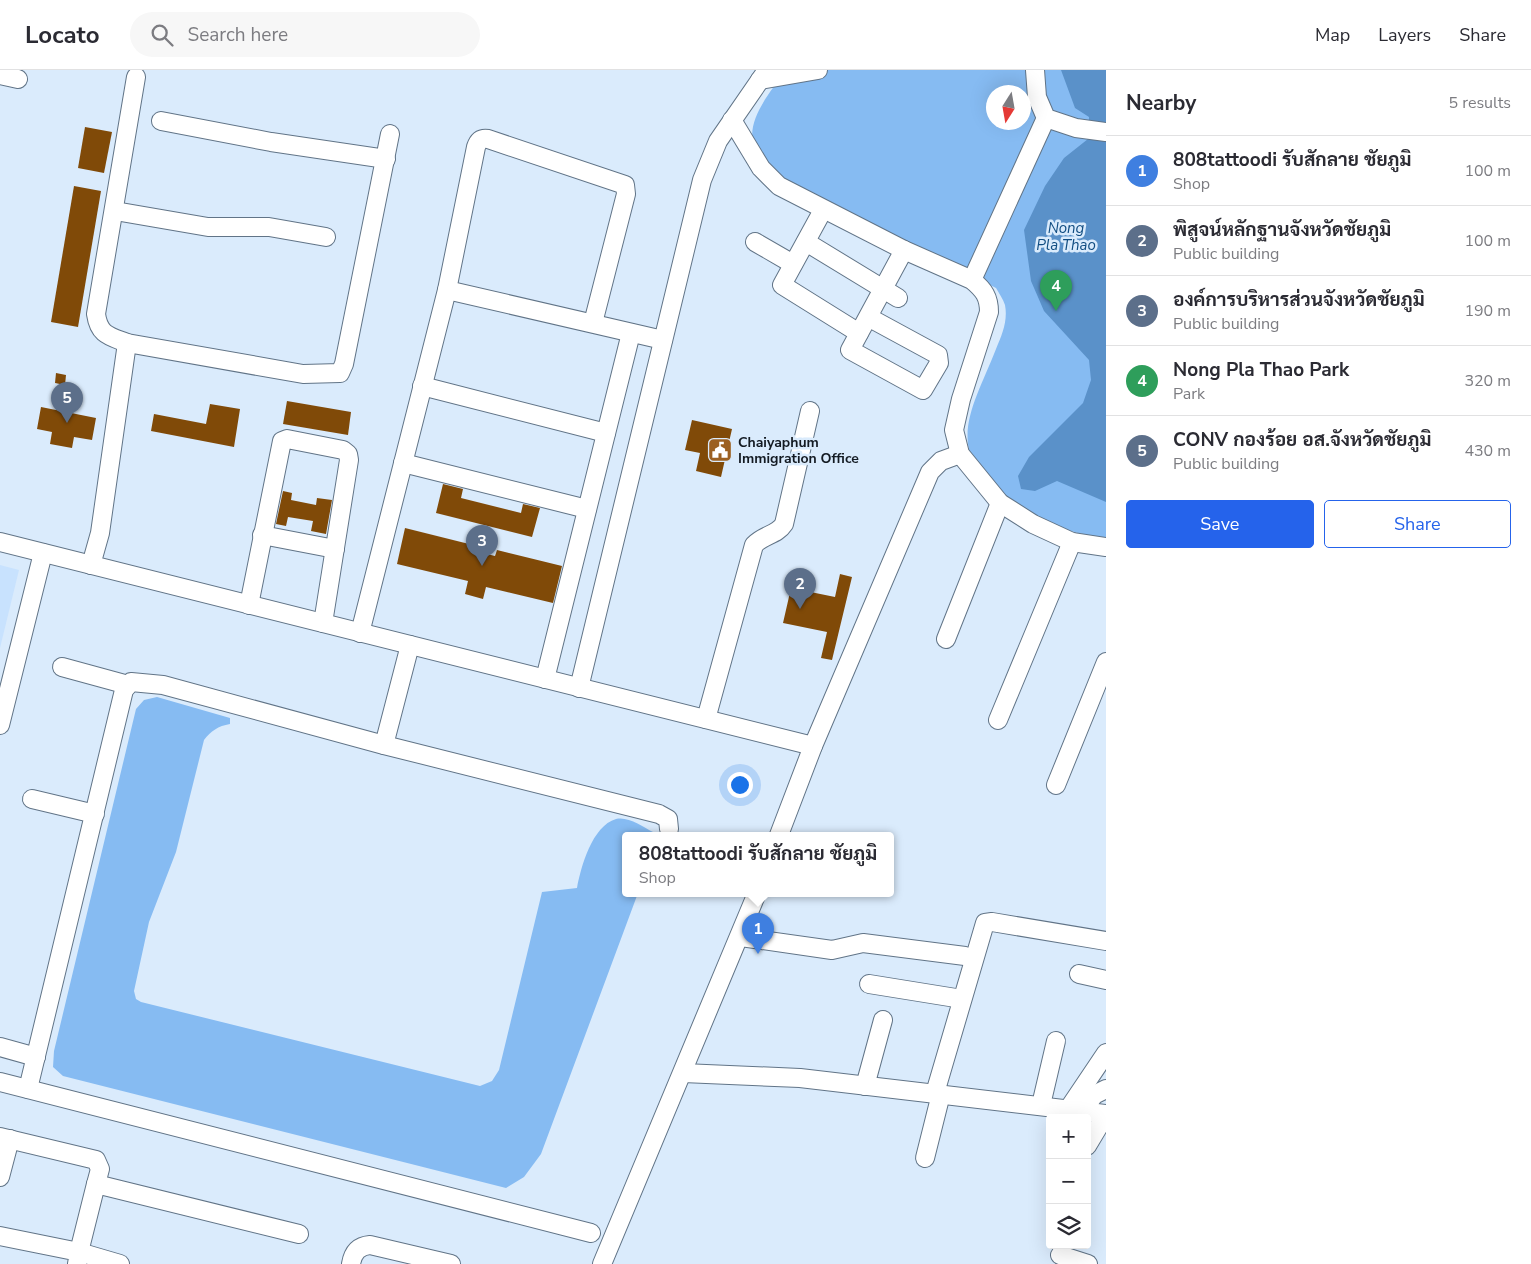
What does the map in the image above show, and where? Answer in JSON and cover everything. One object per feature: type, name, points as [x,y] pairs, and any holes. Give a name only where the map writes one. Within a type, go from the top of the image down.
[{"type":"street","points":[[579,688],[702,180],[710,156],[732,120],[764,75],[818,70]]},
{"type":"street","points":[[972,280],[1046,118],[1037,97],[1035,70]]},
{"type":"street","points":[[0,75],[18,79]]},
{"type":"street","points":[[136,77],[115,211],[96,314],[98,326],[107,335],[127,343],[303,374],[340,373],[344,364],[390,134]]},
{"type":"street","points":[[1046,118],[1076,128],[1106,132]]},
{"type":"street","points":[[732,120],[761,168],[779,186],[904,250],[972,280],[982,288],[989,300],[989,312],[961,398],[954,430],[960,454],[1000,503],[1033,524],[1072,542],[1106,547]]},
{"type":"street","points":[[161,121],[271,142],[386,159]]},
{"type":"street","points":[[360,632],[447,290],[478,142],[488,139],[625,185],[626,194],[592,324]]},
{"type":"street","points":[[823,210],[782,285],[859,332]]},
{"type":"street","points":[[115,211],[208,227],[268,227],[326,237]]},
{"type":"street","points":[[755,242],[793,264]]},
{"type":"street","points":[[806,242],[890,294]]},
{"type":"street","points":[[868,317],[938,355],[939,364],[923,390],[850,350],[868,317],[890,294],[904,250]]},
{"type":"street","points":[[447,290],[663,340]]},
{"type":"street","points":[[545,679],[631,333]]},
{"type":"street","points":[[91,565],[100,533],[127,343]]},
{"type":"street","points":[[422,386],[606,433]]},
{"type":"street","points":[[706,720],[754,545],[758,540],[780,531],[784,524],[810,411]]},
{"type":"street","points":[[249,605],[282,441],[287,439],[343,450],[348,454],[349,460],[323,623]]},
{"type":"street","points":[[780,832],[813,746],[930,472],[941,461],[960,454]]},
{"type":"street","points":[[403,463],[587,509]]},
{"type":"street","points":[[946,639],[1000,503]]},
{"type":"street","points":[[262,535],[335,549]]},
{"type":"street","points":[[0,542],[813,746]]},
{"type":"street","points":[[998,720],[1072,542]]},
{"type":"street","points":[[0,725],[43,553]]},
{"type":"street","points":[[384,745],[410,645]]},
{"type":"street","points":[[1056,785],[1106,662]]},
{"type":"street","points":[[62,667],[128,685]]},
{"type":"street","points":[[28,1089],[124,690],[131,682],[164,685],[384,745],[658,814],[668,819],[669,829]]},
{"type":"street","points":[[32,799],[95,814]]},
{"type":"street","points":[[602,1264],[741,936],[756,897]]},
{"type":"street","points":[[925,1158],[938,1094],[962,999],[985,924],[992,922],[1106,941]]},
{"type":"street","points":[[741,936],[826,949],[863,943],[965,956]]},
{"type":"street","points":[[1079,974],[1106,980]]},
{"type":"street","points":[[869,984],[962,999]]},
{"type":"street","points":[[865,1086],[883,1020]]},
{"type":"street","points":[[1041,1105],[1056,1041]]},
{"type":"street","points":[[0,1047],[36,1057]]},
{"type":"street","points":[[1076,1109],[1106,1053]]},
{"type":"street","points":[[683,1073],[800,1078],[1106,1114],[1091,1139]]},
{"type":"street","points":[[0,1082],[591,1233]]},
{"type":"street","points":[[1076,1109],[1094,1095],[1106,1090]]},
{"type":"street","points":[[0,1177],[5,1138],[96,1160],[100,1168],[78,1258]]},
{"type":"street","points":[[96,1184],[299,1234]]},
{"type":"street","points":[[0,1236],[78,1258],[120,1264]]},
{"type":"street","points":[[350,1264],[356,1251],[361,1246],[370,1245],[446,1264]]},
{"type":"street","points":[[1060,1255],[1088,1264]]},
{"type":"shaded area","points":[[786,70],[1106,70],[1106,539],[1063,529],[1027,512],[1002,495],[984,478],[973,460],[968,443],[968,426],[972,408],[1004,328],[1006,317],[1005,305],[996,288],[785,182],[760,156],[754,146],[753,126],[756,116],[767,96]]},
{"type":"shaded area","points":[[0,565],[19,570],[0,648]]},
{"type":"shaded area","points":[[157,697],[230,718],[230,724],[215,729],[204,740],[176,852],[149,922],[134,991],[136,999],[141,1002],[480,1086],[492,1081],[499,1070],[542,892],[577,888],[581,869],[589,848],[600,830],[608,823],[621,818],[635,822],[653,832],[622,832],[622,897],[637,897],[541,1154],[524,1177],[506,1188],[63,1076],[53,1067],[54,1051],[136,709],[144,700]]},
{"type":"water","name":"Nong Pla Thao","points":[[1061,70],[1106,70],[1106,502],[1057,481],[1035,491],[1021,489],[1018,476],[1029,457],[1083,403],[1091,380],[1089,360],[1044,311],[1031,281],[1024,230],[1045,186],[1064,158],[1088,139],[1089,117],[1075,108]]},
{"type":"building","points":[[85,127],[112,132],[104,173],[78,168]]},
{"type":"building","points":[[74,186],[101,191],[78,327],[51,322]]},
{"type":"building","points":[[56,373],[66,375],[65,385],[55,383]]},
{"type":"building","points":[[287,401],[351,412],[348,435],[283,424]]},
{"type":"building","points":[[210,404],[240,409],[234,447],[151,431],[154,414],[206,424]]},
{"type":"building","points":[[41,407],[96,418],[92,440],[74,437],[72,448],[50,444],[52,432],[37,429]]},
{"type":"building","points":[[692,420],[732,429],[721,477],[696,471],[700,453],[685,450]]},
{"type":"building","points":[[443,484],[463,489],[461,498],[521,513],[523,504],[540,508],[532,537],[436,513]]},
{"type":"building","points":[[283,491],[292,493],[291,500],[316,505],[317,498],[332,500],[326,534],[311,531],[313,521],[288,517],[286,526],[276,524]]},
{"type":"building","points":[[405,528],[473,545],[471,550],[495,556],[497,550],[562,566],[553,603],[486,587],[483,599],[465,594],[468,581],[397,564]]},
{"type":"building","points":[[840,574],[852,577],[832,660],[821,658],[827,632],[783,623],[791,588],[835,597]]},
{"type":"place","name":"Nong Pla Thao Park","points":[[1056,311]]},
{"type":"place","name":"CONV กองร้อย อส.จังหวัดชัยภูมิ","points":[[67,423]]},
{"type":"place","name":"Chaiyaphum Immigration Office","points":[[720,450]]},
{"type":"place","name":"องค์การบริหารส่วนจังหวัดชัยภูมิ","points":[[482,566]]},
{"type":"place","name":"พิสูจน์หลักฐานจังหวัดชัยภูมิ","points":[[800,609]]},
{"type":"place","name":"808tattoodi รับสักลาย ชัยภูมิ","points":[[758,954]]}]
